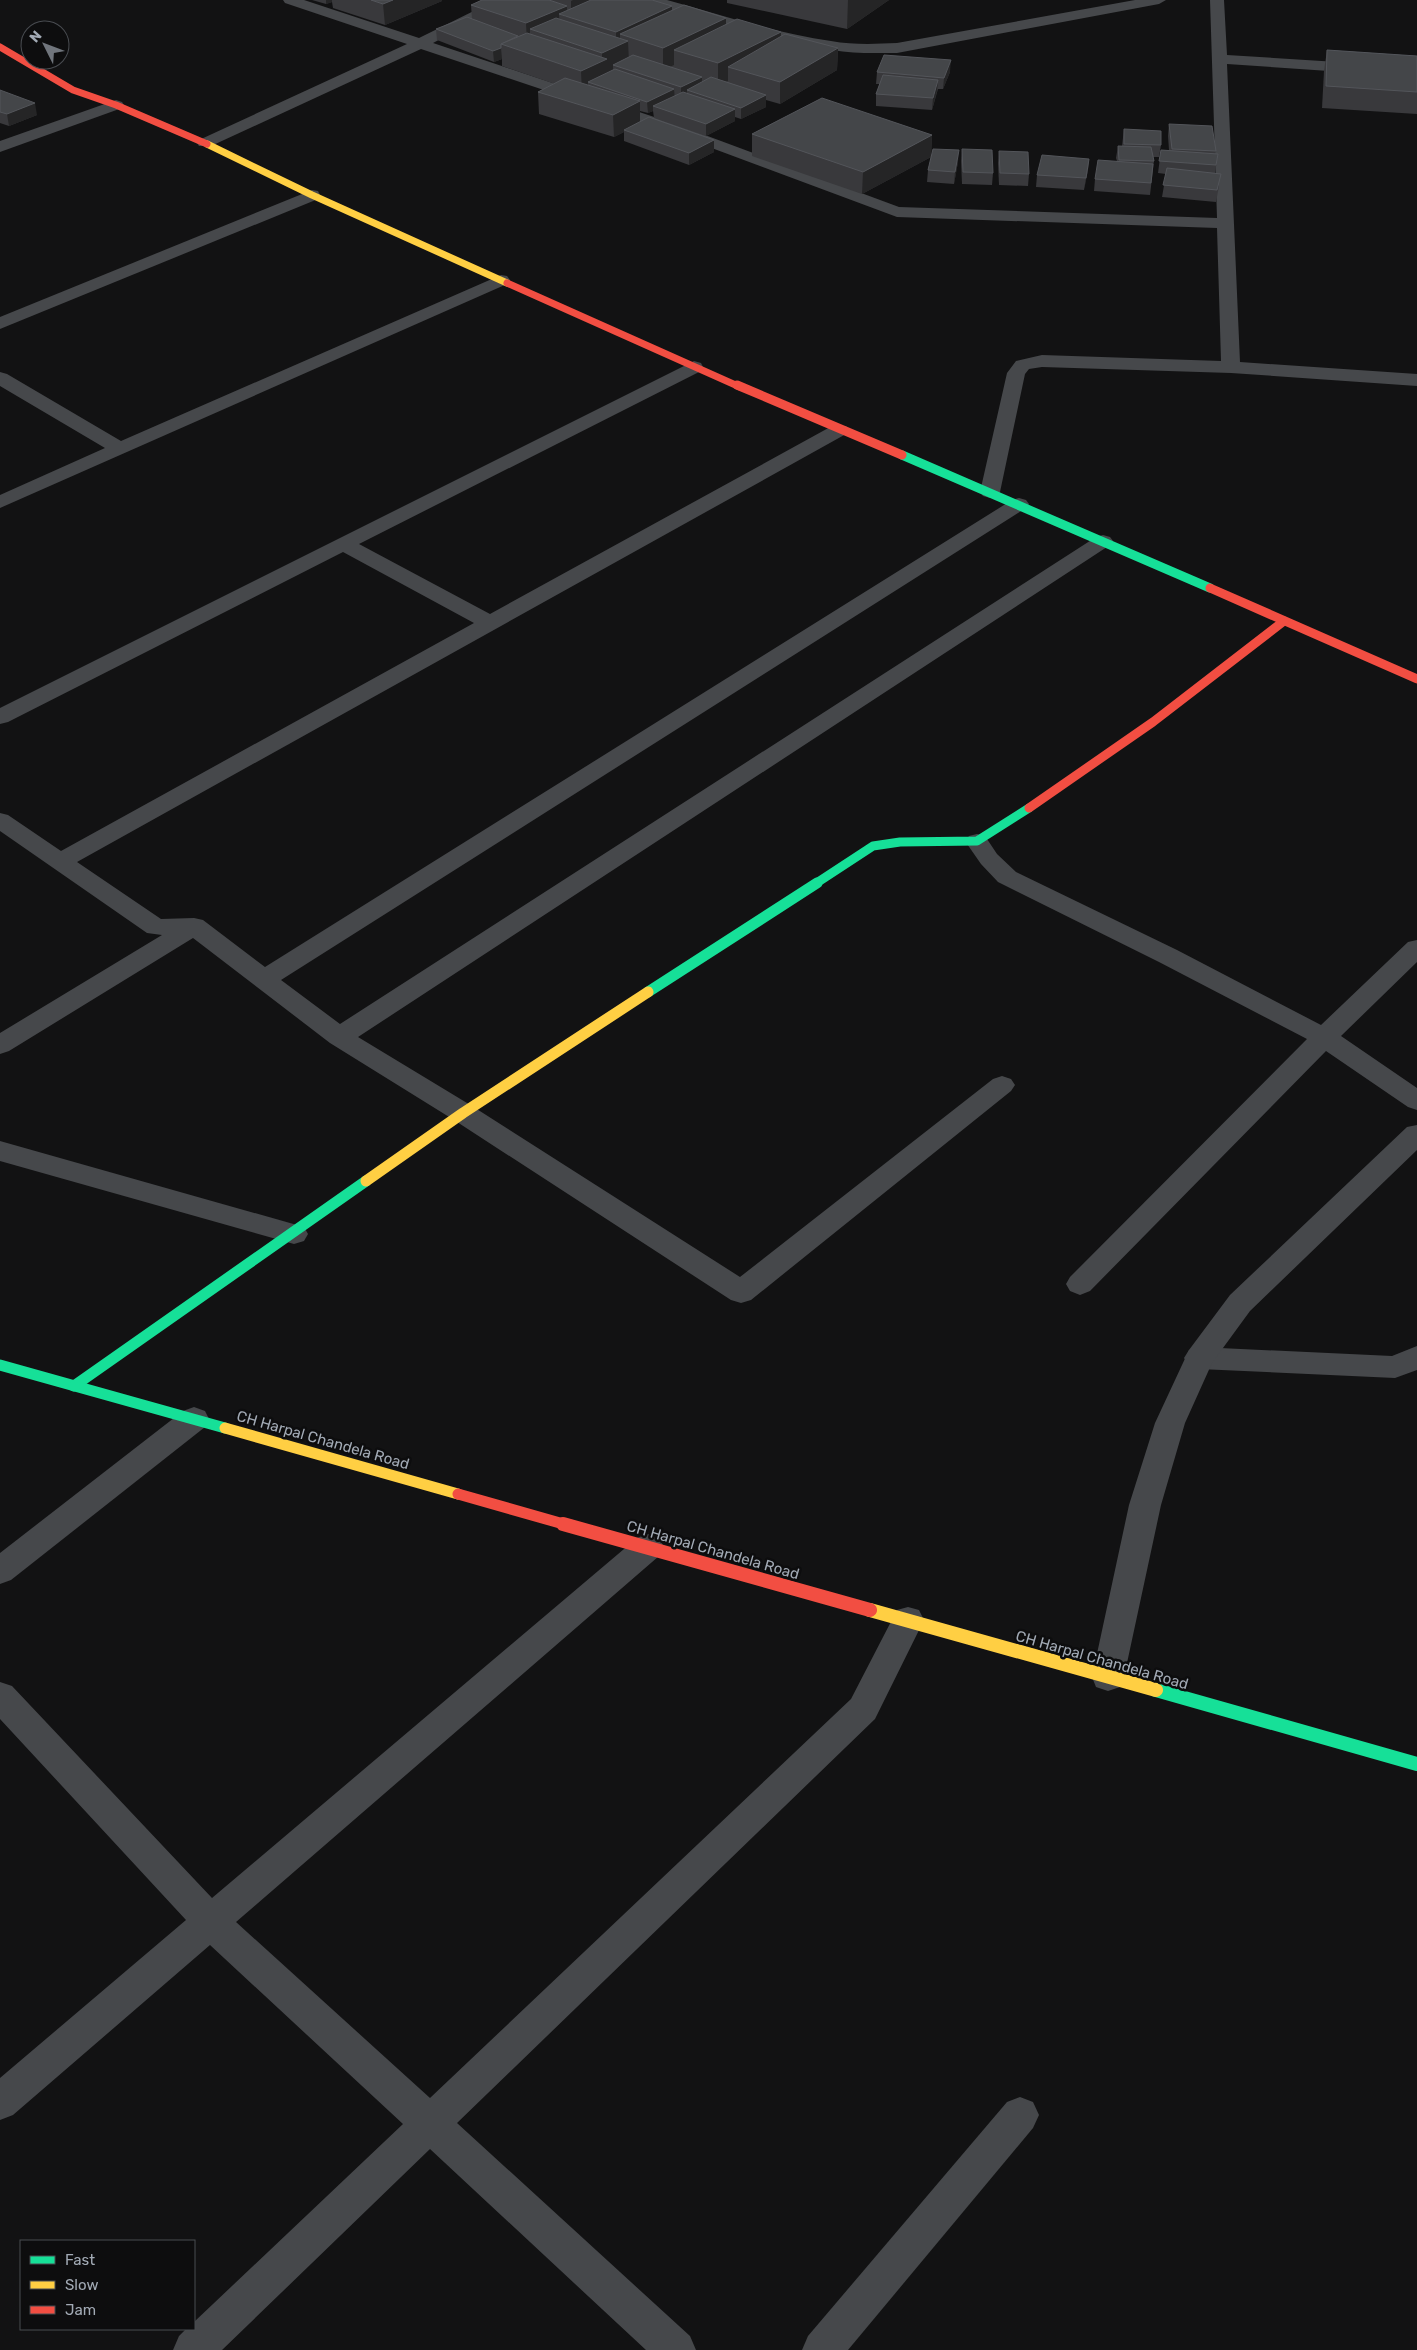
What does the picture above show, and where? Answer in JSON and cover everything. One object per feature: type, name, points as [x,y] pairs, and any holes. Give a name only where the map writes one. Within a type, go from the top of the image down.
[{"type":"street","points":[[290,0],[672,128],[897,212],[1225,223]]},
{"type":"street","points":[[205,143],[420,44],[507,0]]},
{"type":"street","points":[[650,0],[791,39],[834,46],[866,48],[897,48],[1159,0]]},
{"type":"street","points":[[1217,0],[1230,367]]},
{"type":"street","points":[[0,47],[73,90],[116,105],[205,143],[312,195],[694,368],[1019,504],[1417,679]]},
{"type":"street","points":[[1220,59],[1417,72]]},
{"type":"street","points":[[4,143],[116,105]]},
{"type":"street","points":[[0,324],[312,195]]},
{"type":"street","points":[[0,502],[501,280]]},
{"type":"street","points":[[990,492],[1016,373],[1023,365],[1042,361],[1230,367],[1417,380]]},
{"type":"street","points":[[0,717],[694,368]]},
{"type":"street","points":[[0,378],[121,448]]},
{"type":"street","points":[[60,861],[839,430]]},
{"type":"street","points":[[263,980],[1019,504]]},
{"type":"street","points":[[339,1037],[1103,541]]},
{"type":"street","points":[[344,544],[490,623]]},
{"type":"street","points":[[74,1386],[294,1234],[463,1113],[873,846],[900,842],[977,841],[1066,784],[1153,722],[1284,620]]},
{"type":"street","points":[[0,820],[156,927],[194,926],[339,1037],[463,1113],[741,1292],[1002,1085]]},
{"type":"street","points":[[977,841],[989,859],[1007,877],[1168,956],[1324,1037],[1417,1102]]},
{"type":"street","points":[[0,1045],[194,926]]},
{"type":"street","points":[[1080,1284],[1324,1037],[1417,948]]},
{"type":"street","points":[[1108,1677],[1145,1505],[1170,1423],[1199,1358],[1240,1303],[1417,1134]]},
{"type":"street","points":[[0,1151],[294,1234]]},
{"type":"street","points":[[1199,1358],[1394,1367],[1417,1357]]},
{"type":"street","name":"CH Harpal Chandela Road","points":[[0,1365],[1417,1764]]},
{"type":"street","points":[[0,1571],[194,1419]]},
{"type":"street","points":[[0,2102],[212,1923],[648,1547]]},
{"type":"street","points":[[193,2350],[863,1709],[908,1620]]},
{"type":"street","points":[[0,1696],[212,1923],[676,2350]]},
{"type":"street","points":[[822,2350],[1020,2114]]},
{"type":"building","points":[[371,0],[393,0],[383,4]]},
{"type":"building","points":[[482,0],[549,0],[567,6],[526,23],[471,5]]},
{"type":"building","points":[[591,0],[652,0],[672,6],[616,32],[559,14]]},
{"type":"building","points":[[684,5],[726,18],[663,48],[620,34]]},
{"type":"building","points":[[467,17],[518,36],[501,44],[501,48],[493,51],[436,29]]},
{"type":"building","points":[[556,18],[628,41],[602,53],[530,29]]},
{"type":"building","points":[[737,19],[781,32],[718,63],[674,50]]},
{"type":"building","points":[[527,33],[607,59],[581,71],[501,44]]},
{"type":"building","points":[[785,34],[838,48],[780,82],[728,67]]},
{"type":"building","points":[[1327,50],[1417,56],[1417,92],[1326,86]]},
{"type":"building","points":[[633,55],[702,77],[681,87],[613,65]]},
{"type":"building","points":[[884,55],[951,60],[944,78],[877,72]]},
{"type":"building","points":[[615,69],[674,89],[647,102],[588,82]]},
{"type":"building","points":[[883,75],[938,80],[933,98],[876,94]]},
{"type":"building","points":[[711,77],[766,95],[741,108],[687,90]]},
{"type":"building","points":[[565,78],[640,101],[613,115],[538,92]]},
{"type":"building","points":[[0,90],[35,103],[7,114],[0,112]]},
{"type":"building","points":[[683,92],[735,109],[706,124],[653,106]]},
{"type":"building","points":[[822,98],[932,135],[863,172],[752,134]]},
{"type":"building","points":[[649,117],[714,140],[689,153],[624,130]]},
{"type":"building","points":[[1169,124],[1212,126],[1216,151],[1172,149]]},
{"type":"building","points":[[1124,129],[1161,131],[1161,145],[1124,144]]},
{"type":"building","points":[[1118,146],[1151,147],[1154,161],[1119,160]]},
{"type":"building","points":[[933,149],[959,150],[955,172],[928,170]]},
{"type":"building","points":[[962,149],[992,150],[993,173],[963,172]]},
{"type":"building","points":[[1161,150],[1218,154],[1216,165],[1159,161]]},
{"type":"building","points":[[999,151],[1028,152],[1029,174],[1000,173]]},
{"type":"building","points":[[1042,155],[1089,159],[1086,178],[1037,175]]},
{"type":"building","points":[[1098,160],[1153,164],[1151,183],[1095,179]]},
{"type":"building","points":[[1167,168],[1221,174],[1217,190],[1163,185]]},
{"type":"traffic: fast","points":[[902,455],[1210,588]]},
{"type":"traffic: fast","points":[[648,992],[873,846],[900,842],[977,841],[1029,808]]},
{"type":"traffic: fast","points":[[74,1386],[366,1181]]},
{"type":"traffic: fast","points":[[0,1365],[225,1428]]},
{"type":"traffic: fast","points":[[1156,1690],[1417,1764]]},
{"type":"traffic: slow","points":[[207,144],[312,195],[507,283]]},
{"type":"traffic: slow","points":[[366,1181],[463,1113],[648,992]]},
{"type":"traffic: slow","points":[[225,1428],[458,1494]]},
{"type":"traffic: slow","points":[[870,1610],[1156,1690]]},
{"type":"traffic: jam","points":[[0,47],[73,90],[116,105],[207,144]]},
{"type":"traffic: jam","points":[[507,283],[694,367],[902,455]]},
{"type":"traffic: jam","points":[[1210,588],[1417,679]]},
{"type":"traffic: jam","points":[[1029,808],[1153,722],[1284,621]]},
{"type":"traffic: jam","points":[[458,1494],[870,1610]]}]
